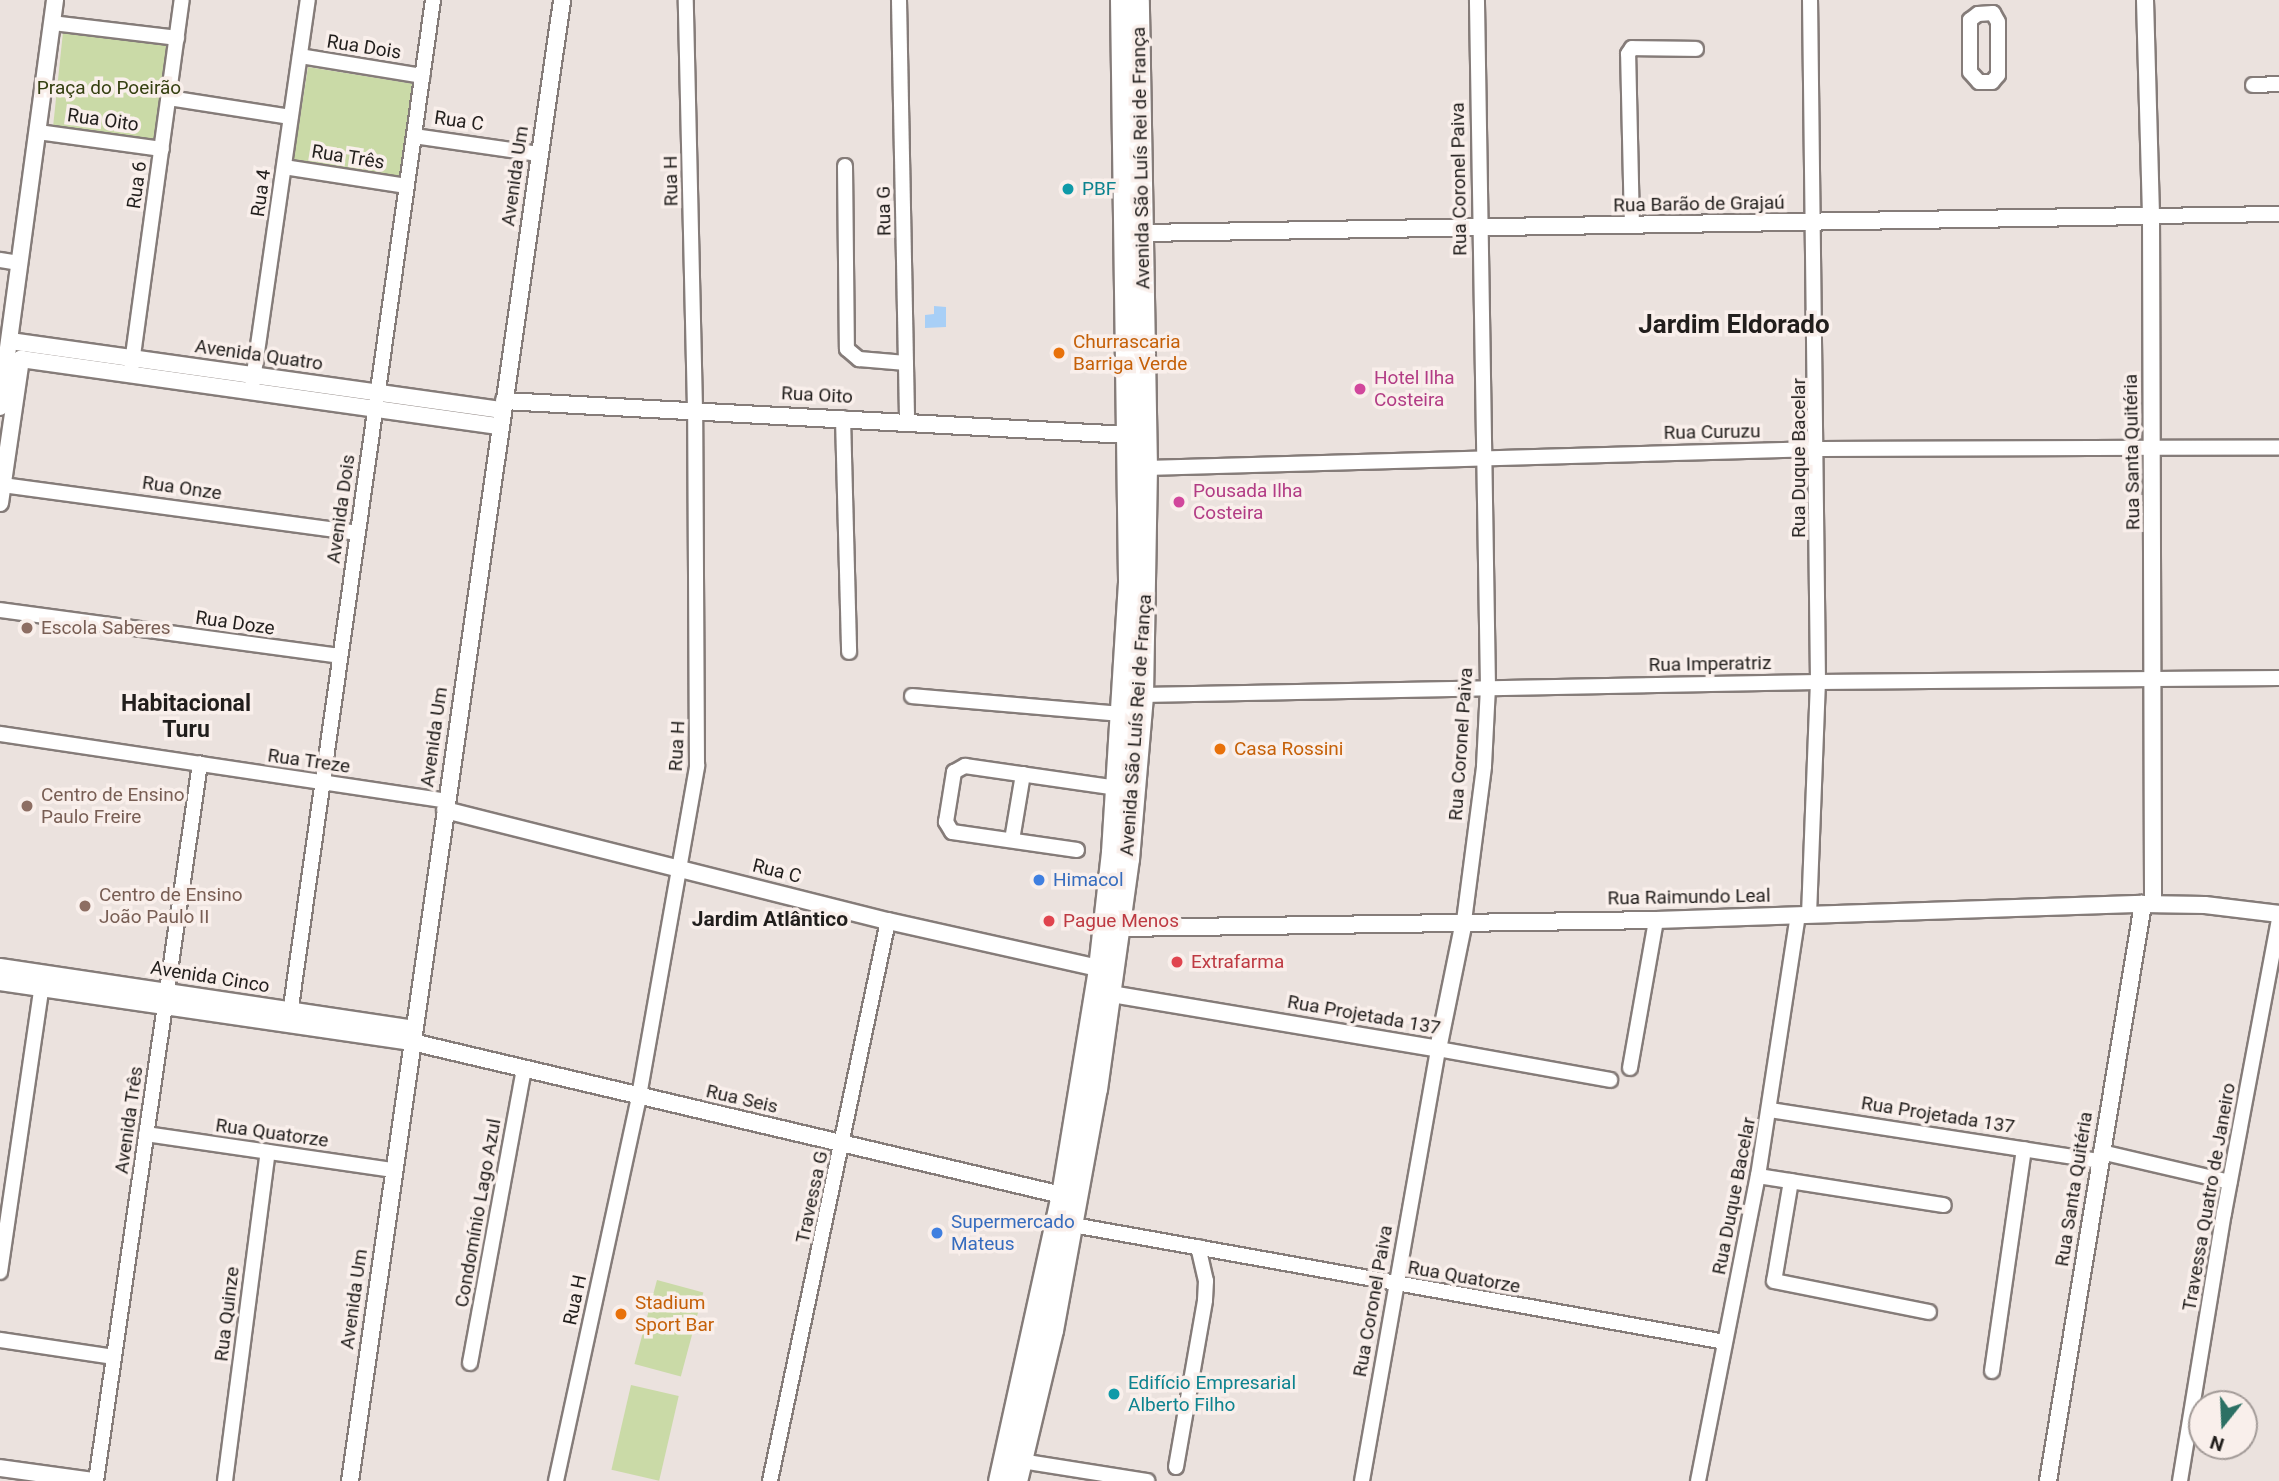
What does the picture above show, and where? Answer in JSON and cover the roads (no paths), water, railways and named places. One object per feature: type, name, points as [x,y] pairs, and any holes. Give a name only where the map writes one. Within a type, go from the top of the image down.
[{"type":"main road","name":"Avenida São Luís Rei de França","points":[[1018,1471],[1073,1225],[1111,994],[1117,788],[1123,714],[1128,435],[1121,0]]},
{"type":"main road","name":"Avenida São Luís Rei de França","points":[[999,1481],[1062,1195],[1099,968],[1111,933],[1142,695],[1146,468],[1138,0]]},
{"type":"street","points":[[0,407],[55,0]]},
{"type":"street","name":"Rua 6","points":[[131,366],[182,0]]},
{"type":"street","name":"Rua 4","points":[[252,392],[309,0]]},
{"type":"street","name":"Avenida Dois","points":[[289,1017],[433,0]]},
{"type":"street","name":"Avenida Um","points":[[350,1481],[562,0]]},
{"type":"street","name":"Rua H","points":[[556,1481],[639,1096],[698,754],[695,410],[686,0]]},
{"type":"street","name":"Rua G","points":[[899,0],[907,421]]},
{"type":"street","name":"Rua Coronel Paiva","points":[[1362,1481],[1438,1049],[1464,920],[1484,766],[1488,688],[1477,0]]},
{"type":"street","name":"Rua Duque Bacelar","points":[[1698,1481],[1758,1176],[1803,916],[1818,682],[1819,449],[1810,0]]},
{"type":"street","name":"Rua Santa Quitéria","points":[[2048,1481],[2101,1156],[2148,904],[2155,681],[2151,216],[2145,0]]},
{"type":"street","points":[[1978,7],[1993,13],[1998,22],[1998,75],[1992,82],[1979,82],[1970,72],[1970,20],[1978,7]]},
{"type":"street","points":[[52,23],[177,38]]},
{"type":"street","points":[[1632,226],[1628,54],[1632,48],[1696,49]]},
{"type":"street","name":"Rua Dois","points":[[300,56],[422,76]]},
{"type":"street","points":[[2253,85],[2279,84]]},
{"type":"street","points":[[169,98],[291,117]]},
{"type":"street","name":"Rua Oito","points":[[38,132],[162,149]]},
{"type":"street","name":"Rua C","points":[[414,136],[540,154]]},
{"type":"street","points":[[845,166],[847,349],[859,359],[906,363]]},
{"type":"street","name":"Rua Três","points":[[284,167],[407,186]]},
{"type":"street","name":"Rua Barão de Grajaú","points":[[1142,233],[2279,214]]},
{"type":"street","points":[[1126,247],[1142,233]]},
{"type":"street","points":[[0,260],[20,263]]},
{"type":"street","points":[[0,503],[21,359],[10,341]]},
{"type":"street","name":"Avenida Quatro","points":[[10,341],[252,392],[500,426]]},
{"type":"street","name":"Avenida Quatro","points":[[21,359],[253,375],[377,392],[503,405]]},
{"type":"street","name":"Rua Oito","points":[[503,405],[695,410],[1128,435]]},
{"type":"street","points":[[843,418],[849,652]]},
{"type":"street","name":"Rua Curuzu","points":[[1146,468],[1819,449],[2279,447]]},
{"type":"street","name":"Rua Onze","points":[[1,485],[358,533]]},
{"type":"street","name":"Rua Doze","points":[[0,610],[340,656]]},
{"type":"street","name":"Rua Imperatriz","points":[[1142,695],[1818,682],[2279,678]]},
{"type":"street","points":[[912,696],[1123,714]]},
{"type":"street","name":"Rua Treze","points":[[0,734],[322,782],[446,806]]},
{"type":"street","name":"Avenida Três","points":[[95,1481],[200,765]]},
{"type":"street","points":[[1077,850],[952,832],[946,822],[959,767],[1117,788]]},
{"type":"street","points":[[1012,840],[1023,774]]},
{"type":"street","name":"Rua C","points":[[446,806],[888,921],[1099,968]]},
{"type":"street","name":"Rua Raimundo Leal","points":[[1111,933],[1464,920],[1656,920],[2148,904],[2279,914]]},
{"type":"street","points":[[1630,1068],[1656,920]]},
{"type":"street","name":"Travessa Quatro de Janeiro","points":[[2180,1481],[2230,1182],[2279,920]]},
{"type":"street","name":"Travessa G","points":[[770,1481],[843,1145],[888,921]]},
{"type":"street","name":"Avenida Cinco","points":[[0,967],[43,981]]},
{"type":"street","points":[[0,1272],[43,981]]},
{"type":"street","name":"Avenida Cinco","points":[[0,982],[43,981],[413,1036]]},
{"type":"street","name":"Rua Projetada 137","points":[[1111,994],[1610,1080]]},
{"type":"street","name":"Rua Seis","points":[[413,1036],[524,1069],[1062,1195]]},
{"type":"street","name":"Condomínio Lago Azul","points":[[470,1363],[524,1069]]},
{"type":"street","name":"Rua Projetada 137","points":[[1770,1110],[2024,1149],[2101,1156],[2230,1182]]},
{"type":"street","name":"Rua Quatorze","points":[[146,1134],[393,1170]]},
{"type":"street","points":[[1992,1371],[2024,1149]]},
{"type":"street","name":"Rua Quinze","points":[[225,1481],[268,1152]]},
{"type":"street","points":[[1758,1176],[1944,1205]]},
{"type":"street","points":[[1791,1181],[1774,1282],[1929,1312]]},
{"type":"street","name":"Rua Quatorze","points":[[1073,1225],[1725,1342]]},
{"type":"street","points":[[1176,1467],[1205,1300],[1204,1264],[1198,1247]]},
{"type":"street","points":[[0,1340],[114,1357]]},
{"type":"street","points":[[0,1468],[95,1481]]},
{"type":"street","points":[[1018,1471],[1147,1481]]},
{"type":"water","points":[[934,306],[946,307],[946,327],[925,328],[925,315],[934,314]]},
{"type":"place","name":"PBF","points":[[1068,189]]},
{"type":"place","name":"Churrascaria Barriga Verde","points":[[1059,353]]},
{"type":"place","name":"Hotel Ilha Costeira","points":[[1360,389]]},
{"type":"place","name":"Pousada Ilha Costeira","points":[[1179,502]]},
{"type":"place","name":"Escola Saberes","points":[[27,628]]},
{"type":"place","name":"Casa Rossini","points":[[1220,749]]},
{"type":"place","name":"Centro de Ensino Paulo Freire","points":[[27,806]]},
{"type":"place","name":"Himacol","points":[[1039,880]]},
{"type":"place","name":"Centro de Ensino João Paulo II","points":[[85,906]]},
{"type":"place","name":"Pague Menos","points":[[1049,921]]},
{"type":"place","name":"Extrafarma","points":[[1177,962]]},
{"type":"place","name":"Supermercado Mateus","points":[[937,1233]]},
{"type":"place","name":"Stadium Sport Bar","points":[[621,1314]]},
{"type":"place","name":"Edifício Empresarial Alberto Filho","points":[[1114,1394]]},
{"type":"district","name":"Jardim Eldorado","points":[[1734,325]]},
{"type":"district","name":"Habitacional Turu","points":[[186,717]]},
{"type":"district","name":"Jardim Atlântico","points":[[770,919]]},
{"type":"park label","name":"Praça do Poeirão","points":[[109,88]]}]
